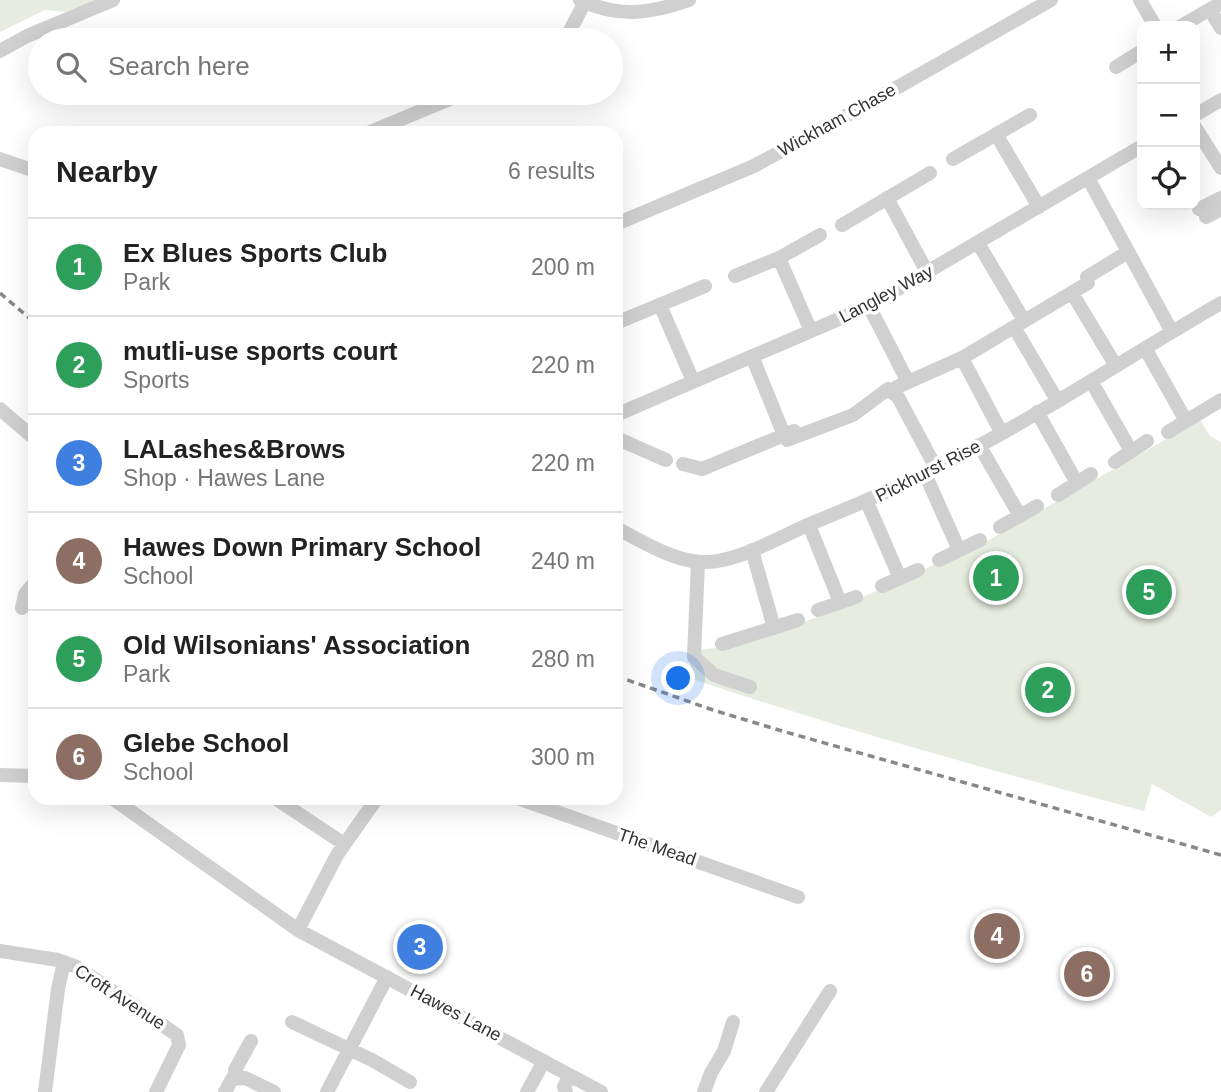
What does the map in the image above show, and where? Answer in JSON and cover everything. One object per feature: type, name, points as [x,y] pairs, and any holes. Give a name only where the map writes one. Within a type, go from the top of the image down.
[{"type":"street","points":[[46,28],[113,0]]},
{"type":"street","points":[[571,28],[583,1],[606,10],[628,13],[665,8],[689,0]]},
{"type":"street","name":"Wickham Chase","points":[[623,221],[754,166],[1051,0]]},
{"type":"street","points":[[1140,0],[1151,21]]},
{"type":"street","points":[[1182,21],[1209,5],[1221,28]]},
{"type":"street","points":[[0,51],[28,36]]},
{"type":"street","points":[[1123,53],[1137,44]]},
{"type":"street","points":[[1116,67],[1137,54]]},
{"type":"street","points":[[1200,112],[1221,100]]},
{"type":"street","points":[[385,126],[435,105]]},
{"type":"street","points":[[953,159],[1030,115]]},
{"type":"street","points":[[996,134],[1039,207]]},
{"type":"street","points":[[1200,135],[1221,167]]},
{"type":"street","name":"Langley Way","points":[[623,412],[869,306],[1140,147]]},
{"type":"street","points":[[0,159],[28,169]]},
{"type":"street","points":[[842,225],[930,173]]},
{"type":"street","points":[[1088,178],[1172,332]]},
{"type":"street","points":[[887,198],[927,272]]},
{"type":"street","points":[[1221,198],[1203,213],[1221,209]]},
{"type":"street","points":[[735,276],[779,258],[820,235]]},
{"type":"street","points":[[978,243],[1057,400]]},
{"type":"street","points":[[869,306],[903,385],[962,358],[1128,252]]},
{"type":"street","points":[[779,258],[811,331]]},
{"type":"street","points":[[623,320],[705,286]]},
{"type":"street","points":[[1064,292],[1116,366]]},
{"type":"street","points":[[660,305],[693,381]]},
{"type":"street","name":"Pickhurst Rise","points":[[623,531],[674,556],[698,562],[751,550],[867,502],[931,471],[1220,306]]},
{"type":"street","points":[[976,341],[1017,321]]},
{"type":"street","points":[[1145,348],[1185,421]]},
{"type":"street","points":[[751,356],[786,438]]},
{"type":"street","points":[[962,358],[1001,432]]},
{"type":"street","points":[[1091,381],[1131,451]]},
{"type":"street","points":[[683,464],[702,469],[853,415],[888,389],[898,397],[931,471],[958,550]]},
{"type":"street","points":[[1168,432],[1221,400]]},
{"type":"street","points":[[0,409],[28,433]]},
{"type":"street","points":[[1037,412],[1077,483]]},
{"type":"street","points":[[786,438],[830,415]]},
{"type":"street","points":[[623,441],[666,460]]},
{"type":"street","points":[[1115,462],[1147,441]]},
{"type":"street","points":[[979,445],[1020,516]]},
{"type":"street","points":[[1058,495],[1091,474]]},
{"type":"street","points":[[867,502],[899,576]]},
{"type":"street","points":[[1000,527],[1037,506]]},
{"type":"street","points":[[809,525],[840,602]]},
{"type":"street","points":[[939,560],[980,540]]},
{"type":"street","points":[[751,550],[774,628]]},
{"type":"street","points":[[698,562],[694,657],[715,675],[750,687]]},
{"type":"street","points":[[881,586],[918,570]]},
{"type":"street","points":[[22,608],[28,590]]},
{"type":"street","points":[[818,611],[856,597]]},
{"type":"street","points":[[723,644],[798,620]]},
{"type":"street","points":[[0,775],[28,776]]},
{"type":"street","name":"Hawes Lane","points":[[122,805],[299,930],[601,1092]]},
{"type":"street","points":[[286,805],[344,844]]},
{"type":"street","points":[[299,930],[318,888],[344,844],[372,805]]},
{"type":"street","name":"The Mead","points":[[537,805],[798,897]]},
{"type":"street","name":"Croft Avenue","points":[[0,951],[64,962],[89,975],[179,1038],[179,1045],[156,1092]]},
{"type":"street","points":[[45,1092],[64,962]]},
{"type":"street","points":[[327,1092],[387,977]]},
{"type":"street","points":[[766,1092],[830,991]]},
{"type":"street","points":[[292,1022],[410,1082]]},
{"type":"street","points":[[704,1092],[724,1051],[733,1022]]},
{"type":"street","points":[[235,1077],[235,1070],[251,1041]]},
{"type":"street","points":[[527,1092],[544,1061]]},
{"type":"street","points":[[566,1092],[564,1087],[570,1075]]},
{"type":"street","points":[[225,1092],[235,1077],[246,1078],[274,1092]]},
{"type":"shaded area","points":[[0,0],[99,0],[65,12],[45,10],[0,32]]},
{"type":"shaded area","points":[[1200,420],[1210,436],[1221,442],[1221,810],[1211,817],[1152,784],[1144,811],[859,732],[690,678],[691,651],[740,645],[823,615],[989,540]]},
{"type":"railway","points":[[0,293],[28,317]]},
{"type":"railway","points":[[623,678],[782,731],[1221,855]]},
{"type":"place","name":"Ex Blues Sports Club","points":[[996,578]]},
{"type":"place","name":"Old Wilsonians' Association","points":[[1149,592]]},
{"type":"place","name":"mutli-use sports court","points":[[1048,690]]},
{"type":"place","name":"Hawes Down Primary School","points":[[997,936]]},
{"type":"place","name":"LALashes&Brows","points":[[420,947]]},
{"type":"place","name":"Glebe School","points":[[1087,974]]}]
